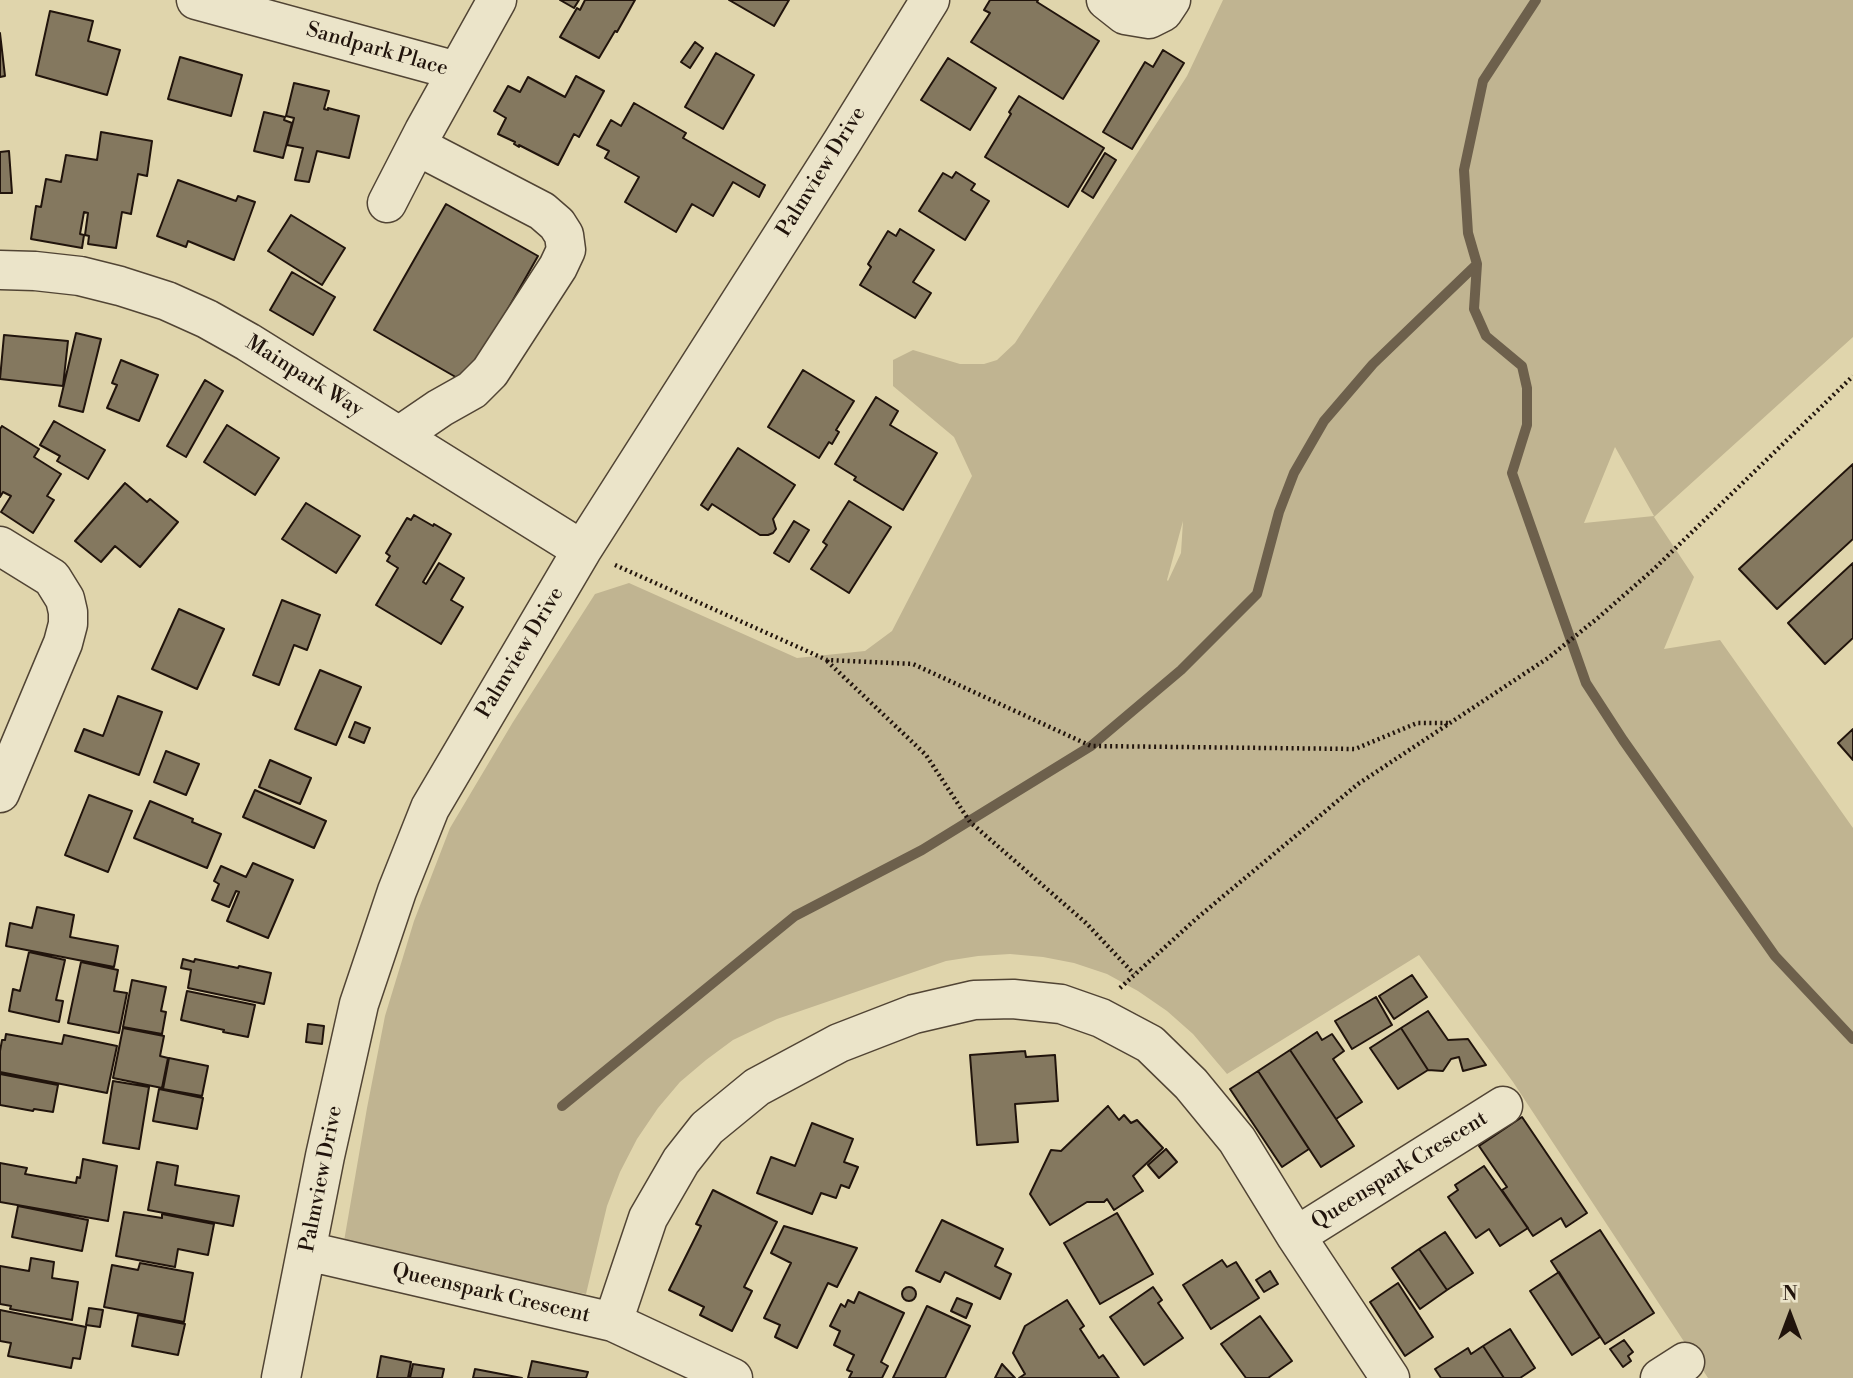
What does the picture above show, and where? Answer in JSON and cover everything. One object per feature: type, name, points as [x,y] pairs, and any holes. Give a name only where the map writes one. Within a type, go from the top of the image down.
[{"type":"street","name":"Sandpark Place","points":[[196,0],[457,71],[387,203]]},
{"type":"street","points":[[457,71],[496,0]]},
{"type":"street","name":"Palmview Drive","points":[[281,1378],[325,1156],[359,1004],[397,891],[430,808],[582,550],[930,0]]},
{"type":"street","points":[[1106,0],[1125,15],[1149,19],[1163,12],[1171,0]]},
{"type":"street","points":[[399,436],[472,390],[491,372],[566,250],[564,235],[557,224],[542,211],[417,146]]},
{"type":"street","name":"Mainpark Way","points":[[0,270],[80,276],[167,301],[207,319],[582,550]]},
{"type":"street","points":[[0,546],[52,578],[65,598],[68,612],[63,643],[0,793]]},
{"type":"street","name":"Queenspark Crescent","points":[[307,1251],[613,1322],[648,1218],[681,1161],[707,1128],[757,1087],[839,1043],[915,1014],[974,1000],[1013,999],[1061,1004],[1101,1017],[1150,1045],[1191,1084],[1237,1140],[1296,1236],[1391,1378]]},
{"type":"street","name":"Queenspark Crescent","points":[[1296,1236],[1503,1107]]},
{"type":"street","points":[[613,1322],[733,1378]]},
{"type":"path","points":[[1090,1014],[1197,918],[1357,785],[1548,658],[1599,617],[1655,568],[1853,376]]},
{"type":"path","points":[[582,550],[827,660],[926,755],[970,822],[1086,923],[1134,974]]},
{"type":"path","points":[[827,660],[914,664],[1091,746],[1354,749],[1417,723],[1452,723]]},
{"type":"shaded area","points":[[1223,0],[1853,0],[1853,337],[1654,517],[1694,577],[1664,649],[1720,640],[1853,828],[1853,1378],[1708,1378],[1513,1082],[1419,955],[1227,1074],[1193,1034],[1167,1011],[1107,974],[1074,963],[1010,954],[946,961],[777,1019],[733,1040],[680,1082],[637,1139],[620,1172],[607,1206],[586,1294],[343,1247],[385,1016],[414,921],[450,828],[513,722],[595,594],[629,583],[797,658],[865,651],[892,631],[972,476],[954,437],[893,386],[893,360],[913,350],[960,364],[984,364],[997,360],[1015,343],[1187,76]],"holes":[[[1615,447],[1654,516],[1584,523]],[[1183,521],[1181,553],[1168,581],[1167,580]]]},
{"type":"building","points":[[560,0],[579,0],[574,8]]},
{"type":"building","points":[[585,0],[635,0],[599,58],[560,37],[577,8],[580,10]]},
{"type":"building","points":[[729,0],[789,0],[774,26]]},
{"type":"building","points":[[990,0],[1038,0],[1037,2],[1099,41],[1063,99],[971,42],[990,13],[984,10]]},
{"type":"building","points":[[50,11],[93,21],[88,41],[120,50],[107,95],[36,75]]},
{"type":"building","points":[[0,33],[5,76],[0,77]]},
{"type":"building","points":[[695,42],[703,48],[690,68],[681,62]]},
{"type":"building","points":[[1163,50],[1184,63],[1132,149],[1103,132],[1145,62],[1153,67]]},
{"type":"building","points":[[716,53],[754,75],[723,129],[685,107]]},
{"type":"building","points":[[180,57],[242,75],[231,116],[168,99]]},
{"type":"building","points":[[948,58],[996,88],[970,130],[921,100]]},
{"type":"building","points":[[576,76],[604,91],[579,137],[574,134],[558,165],[498,134],[506,118],[494,111],[508,86],[520,92],[528,77],[565,97]]},
{"type":"building","points":[[294,83],[329,91],[324,109],[359,116],[349,158],[317,151],[309,182],[295,180],[303,148],[287,145],[294,118],[286,116]]},
{"type":"building","points":[[1019,96],[1104,148],[1068,207],[985,157]]},
{"type":"building","points":[[634,103],[686,133],[683,138],[765,185],[759,197],[733,182],[713,216],[692,204],[676,232],[625,202],[639,177],[605,158],[609,151],[597,145],[611,120],[621,126]]},
{"type":"building","points":[[264,112],[285,117],[284,120],[292,123],[283,158],[254,151]]},
{"type":"building","points":[[101,132],[152,141],[147,176],[138,174],[131,214],[122,212],[116,248],[88,244],[89,236],[85,235],[88,213],[84,212],[80,234],[84,235],[82,248],[31,239],[36,206],[41,207],[46,179],[61,182],[66,155],[97,160]]},
{"type":"building","points":[[9,151],[12,193],[0,193],[0,152]]},
{"type":"building","points":[[1105,153],[1116,160],[1093,198],[1082,191]]},
{"type":"building","points":[[956,172],[975,184],[971,190],[989,201],[965,240],[919,211],[943,173],[952,178]]},
{"type":"building","points":[[178,180],[236,201],[238,196],[255,202],[234,260],[188,241],[186,247],[157,236]]},
{"type":"building","points":[[446,204],[538,256],[466,383],[374,330]]},
{"type":"building","points":[[291,215],[345,248],[322,285],[268,251]]},
{"type":"building","points":[[900,229],[934,250],[913,282],[931,293],[915,318],[860,285],[871,267],[868,264],[888,231],[896,236]]},
{"type":"building","points":[[292,272],[335,297],[313,335],[270,310]]},
{"type":"building","points":[[76,333],[101,339],[83,412],[59,406]]},
{"type":"building","points":[[4,335],[68,341],[63,386],[0,379]]},
{"type":"building","points":[[121,360],[158,375],[139,421],[107,408],[117,385],[112,383]]},
{"type":"building","points":[[803,370],[854,401],[836,430],[839,432],[832,444],[829,442],[819,458],[768,427]]},
{"type":"building","points":[[205,380],[223,391],[186,457],[167,446]]},
{"type":"building","points":[[876,397],[898,411],[890,425],[937,453],[903,510],[854,480],[856,477],[835,464]]},
{"type":"building","points":[[54,421],[105,450],[88,479],[57,461],[60,456],[40,445]]},
{"type":"building","points":[[227,425],[279,458],[255,495],[204,462]]},
{"type":"building","points":[[2,426],[39,449],[34,457],[61,474],[47,496],[54,500],[33,533],[1,512],[11,496],[3,492],[0,497]]},
{"type":"building","points":[[738,448],[795,485],[773,519],[776,529],[768,535],[760,535],[712,504],[708,510],[701,505]]},
{"type":"building","points":[[1853,464],[1853,539],[1777,609],[1739,569]]},
{"type":"building","points":[[125,483],[147,502],[150,499],[178,522],[140,567],[115,546],[101,562],[75,541]]},
{"type":"building","points":[[849,501],[891,527],[849,593],[811,569],[827,545],[823,542]]},
{"type":"building","points":[[306,503],[360,536],[336,573],[282,539]]},
{"type":"building","points":[[414,515],[451,534],[423,582],[426,584],[439,563],[464,578],[451,600],[463,607],[441,644],[376,605],[398,568],[387,561],[390,556],[386,553],[407,518],[411,520]]},
{"type":"building","points":[[794,521],[809,530],[789,562],[774,553]]},
{"type":"building","points":[[1853,563],[1853,638],[1825,664],[1788,623]]},
{"type":"building","points":[[282,600],[320,615],[307,650],[294,645],[279,685],[253,675]]},
{"type":"building","points":[[179,609],[224,629],[197,689],[152,669]]},
{"type":"building","points":[[320,670],[361,687],[336,745],[295,729]]},
{"type":"building","points":[[118,696],[162,712],[139,775],[75,751],[84,729],[103,736]]},
{"type":"building","points":[[355,722],[370,728],[364,743],[349,737]]},
{"type":"building","points":[[1853,729],[1853,760],[1838,743]]},
{"type":"building","points":[[166,751],[199,764],[186,795],[154,782]]},
{"type":"building","points":[[270,760],[311,778],[300,804],[259,787]]},
{"type":"building","points":[[255,790],[326,821],[314,848],[243,817]]},
{"type":"building","points":[[89,795],[132,811],[108,872],[65,855]]},
{"type":"building","points":[[150,801],[221,834],[207,868],[134,838]]},
{"type":"building","points":[[253,863],[293,880],[268,938],[227,921],[239,892],[236,891],[229,907],[212,900],[219,884],[214,881],[221,866],[246,877]]},
{"type":"building","points":[[37,907],[74,915],[70,937],[118,946],[114,967],[6,946],[10,923],[32,928]]},
{"type":"building","points":[[29,952],[65,960],[56,1000],[63,1001],[59,1022],[9,1011],[13,989],[20,991]]},
{"type":"building","points":[[183,959],[271,973],[264,1004],[188,988],[191,970],[181,968]]},
{"type":"building","points":[[81,962],[118,970],[114,991],[127,993],[119,1033],[68,1023]]},
{"type":"building","points":[[1412,975],[1427,997],[1394,1019],[1379,996]]},
{"type":"building","points":[[132,980],[166,987],[161,1011],[166,1012],[162,1034],[123,1027]]},
{"type":"building","points":[[187,991],[255,1005],[248,1037],[181,1020]]},
{"type":"building","points":[[1376,997],[1392,1025],[1352,1049],[1335,1021]]},
{"type":"building","points":[[1428,1011],[1448,1040],[1468,1039],[1486,1065],[1463,1071],[1459,1057],[1451,1059],[1443,1071],[1428,1070],[1401,1028]]},
{"type":"building","points":[[308,1024],[324,1026],[322,1044],[306,1042]]},
{"type":"building","points":[[123,1028],[164,1036],[160,1056],[168,1058],[162,1088],[113,1078]]},
{"type":"building","points":[[1401,1028],[1428,1070],[1398,1089],[1370,1048]]},
{"type":"building","points":[[1317,1032],[1322,1040],[1332,1034],[1344,1051],[1333,1059],[1362,1102],[1336,1119],[1290,1050]]},
{"type":"building","points":[[6,1034],[62,1044],[64,1035],[117,1046],[107,1093],[0,1072],[0,1051]]},
{"type":"building","points":[[1290,1050],[1354,1146],[1321,1167],[1258,1071]]},
{"type":"building","points":[[1025,1051],[1026,1057],[1055,1055],[1058,1101],[1015,1104],[1018,1142],[977,1145],[970,1055]]},
{"type":"building","points":[[169,1058],[208,1066],[202,1096],[163,1089]]},
{"type":"building","points":[[1258,1071],[1309,1149],[1282,1167],[1230,1089]]},
{"type":"building","points":[[0,1074],[58,1085],[53,1112],[0,1105]]},
{"type":"building","points":[[113,1081],[149,1087],[139,1149],[103,1143]]},
{"type":"building","points":[[159,1089],[203,1098],[197,1129],[153,1121]]},
{"type":"building","points":[[1108,1106],[1119,1120],[1124,1115],[1131,1123],[1137,1120],[1163,1148],[1133,1176],[1143,1191],[1114,1210],[1107,1199],[1104,1202],[1087,1202],[1050,1225],[1030,1194],[1051,1150],[1061,1151]]},
{"type":"building","points":[[1522,1117],[1587,1213],[1566,1227],[1561,1218],[1533,1236],[1502,1190],[1507,1187],[1479,1146]]},
{"type":"building","points":[[812,1123],[853,1139],[844,1162],[858,1167],[849,1188],[841,1185],[836,1198],[821,1193],[812,1214],[757,1193],[771,1157],[795,1166]]},
{"type":"building","points":[[1166,1149],[1177,1162],[1159,1178],[1148,1165]]},
{"type":"building","points":[[83,1159],[117,1166],[108,1221],[0,1202],[0,1163],[27,1168],[25,1174],[76,1183],[77,1177],[80,1178]]},
{"type":"building","points":[[157,1162],[178,1166],[175,1185],[239,1196],[233,1226],[148,1210]]},
{"type":"building","points":[[1484,1166],[1528,1228],[1500,1246],[1489,1229],[1476,1238],[1448,1197],[1458,1190],[1455,1185]]},
{"type":"building","points":[[713,1190],[777,1222],[744,1287],[752,1291],[732,1331],[700,1315],[704,1307],[669,1290],[701,1226],[696,1224]]},
{"type":"building","points":[[18,1206],[88,1220],[82,1251],[12,1237]]},
{"type":"building","points":[[124,1212],[162,1218],[162,1214],[214,1224],[208,1255],[178,1249],[175,1267],[116,1256]]},
{"type":"building","points":[[1117,1213],[1153,1274],[1100,1304],[1064,1243]]},
{"type":"building","points":[[942,1220],[1003,1249],[995,1266],[1011,1274],[1000,1299],[945,1272],[940,1282],[916,1271]]},
{"type":"building","points":[[784,1226],[857,1248],[837,1287],[828,1283],[797,1348],[775,1337],[780,1325],[764,1318],[791,1263],[771,1253]]},
{"type":"building","points":[[1600,1230],[1654,1313],[1605,1344],[1551,1261]]},
{"type":"building","points":[[1445,1232],[1473,1273],[1447,1290],[1419,1249]]},
{"type":"building","points":[[1419,1249],[1447,1290],[1420,1309],[1392,1268]]},
{"type":"building","points":[[31,1258],[54,1262],[52,1278],[78,1282],[72,1320],[10,1309],[11,1306],[0,1304],[0,1266],[29,1271]]},
{"type":"building","points":[[1222,1260],[1227,1267],[1236,1262],[1259,1298],[1211,1329],[1183,1285]]},
{"type":"building","points":[[140,1263],[193,1273],[184,1322],[104,1307],[112,1265],[138,1270]]},
{"type":"building","points":[[1270,1271],[1278,1284],[1264,1292],[1256,1280]]},
{"type":"building","points":[[1559,1272],[1600,1337],[1572,1355],[1530,1291]]},
{"type":"building","points":[[1398,1283],[1433,1337],[1405,1356],[1370,1302]]},
{"type":"building","points":[[906,1287],[912,1287],[916,1294],[912,1301],[906,1301],[902,1297],[902,1291]]},
{"type":"building","points":[[1153,1287],[1162,1300],[1158,1303],[1183,1338],[1144,1365],[1110,1317]]},
{"type":"building","points":[[859,1292],[904,1313],[881,1362],[888,1366],[882,1378],[849,1378],[852,1372],[847,1370],[854,1355],[834,1345],[840,1331],[830,1326],[841,1304],[845,1307],[848,1300],[854,1303]]},
{"type":"building","points":[[957,1298],[972,1304],[966,1318],[951,1311]]},
{"type":"building","points":[[1067,1300],[1084,1326],[1080,1329],[1099,1358],[1103,1355],[1119,1378],[1019,1378],[1025,1374],[1013,1353],[1025,1326]]},
{"type":"building","points":[[927,1306],[970,1326],[945,1378],[893,1378]]},
{"type":"building","points":[[89,1308],[103,1310],[100,1327],[86,1325]]},
{"type":"building","points":[[0,1310],[86,1327],[80,1359],[73,1358],[71,1368],[8,1356],[11,1343],[0,1341]]},
{"type":"building","points":[[138,1315],[185,1324],[178,1355],[132,1346]]},
{"type":"building","points":[[1260,1316],[1292,1361],[1268,1378],[1246,1378],[1221,1344]]},
{"type":"building","points":[[1510,1329],[1535,1368],[1520,1378],[1504,1378],[1483,1346]]},
{"type":"building","points":[[1624,1340],[1633,1352],[1628,1356],[1631,1361],[1623,1367],[1610,1349]]},
{"type":"building","points":[[1483,1346],[1504,1378],[1441,1378],[1435,1369],[1468,1348],[1471,1354]]},
{"type":"building","points":[[381,1356],[411,1362],[408,1378],[377,1378]]},
{"type":"building","points":[[532,1361],[588,1372],[586,1378],[528,1378]]},
{"type":"building","points":[[413,1364],[444,1369],[442,1378],[410,1378]]},
{"type":"building","points":[[1002,1364],[1015,1378],[995,1378]]},
{"type":"building","points":[[475,1369],[522,1378],[473,1378]]},
{"type":"waterway","points":[[1536,0],[1483,81],[1464,170],[1468,233],[1477,264],[1474,309],[1486,336],[1522,366],[1527,388],[1527,425],[1512,473],[1586,683],[1775,956],[1853,1039]]},
{"type":"waterway","points":[[562,1106],[795,916],[922,850],[1091,746],[1181,670],[1257,594],[1279,512],[1294,473],[1324,421],[1373,364],[1477,264]]}]
